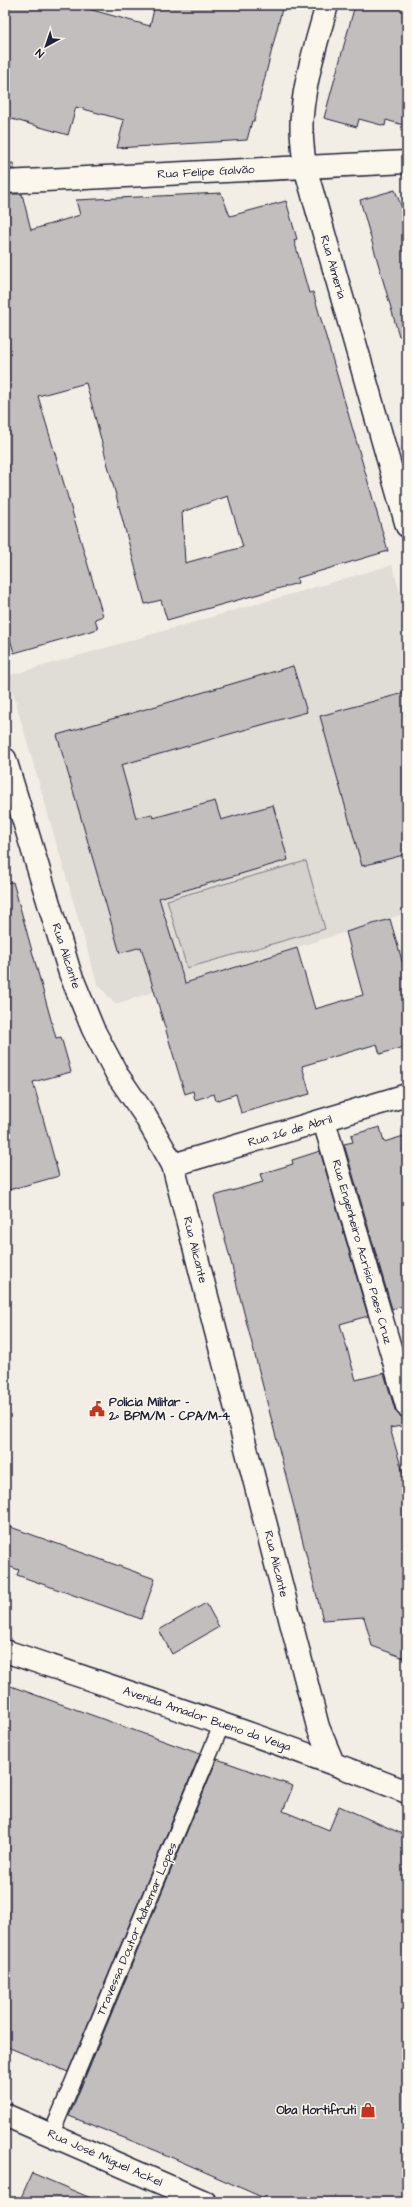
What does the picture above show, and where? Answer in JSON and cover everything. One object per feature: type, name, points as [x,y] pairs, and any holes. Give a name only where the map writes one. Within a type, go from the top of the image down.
[{"type":"street","name":"Rua Almeria","points":[[327,5],[308,73],[303,108],[302,127],[305,167],[407,526]]},
{"type":"street","name":"Rua Felipe Galvão","points":[[5,182],[407,162]]},
{"type":"street","name":"Rua Alicante","points":[[5,759],[70,973],[90,1022],[118,1076],[144,1114],[173,1165],[318,1727],[333,1762]]},
{"type":"street","name":"Rua 26 de Abril","points":[[173,1165],[407,1095]]},
{"type":"street","name":"Rua Engenheiro Acrísio Paes Cruz","points":[[324,1121],[407,1406]]},
{"type":"street","name":"Avenida Amador Bueno da Veiga","points":[[5,1651],[333,1762],[407,1792]]},
{"type":"street","name":"Rua José Miguel Ackel","points":[[5,2115],[205,2202]]},
{"type":"lane","name":"Travessa Doutor Adhemar Lopes","points":[[51,2135],[222,1724]]},
{"type":"shaded area","points":[[392,565],[407,618],[407,913],[115,1004],[97,983],[8,676]]},
{"type":"shaded area","points":[[306,861],[325,929],[187,968],[167,900]]},
{"type":"building","points":[[5,5],[74,5],[150,26],[155,5],[283,5],[254,121],[252,121],[247,140],[117,148],[124,120],[76,107],[68,135],[5,117]]},
{"type":"building","points":[[355,5],[407,5],[407,126],[386,120],[385,126],[359,119],[357,127],[324,118]]},
{"type":"building","points":[[13,163],[15,169],[5,169],[5,164]]},
{"type":"building","points":[[395,190],[407,221],[407,335],[399,336],[360,200]]},
{"type":"building","points":[[221,193],[230,216],[286,201],[297,239],[294,240],[309,293],[313,292],[388,551],[297,578],[298,583],[167,620],[161,600],[145,604],[86,383],[38,396],[103,616],[95,619],[98,629],[14,653],[5,620],[5,194],[22,194],[31,230],[80,215],[76,200]],"holes":[[[228,496],[243,547],[185,563],[182,512]]]},
{"type":"building","points":[[293,666],[307,712],[121,765],[136,818],[152,814],[153,818],[215,801],[221,820],[273,805],[288,860],[159,898],[185,983],[297,948],[315,1009],[363,995],[346,932],[390,919],[407,978],[407,1046],[380,1054],[377,1044],[302,1066],[310,1094],[241,1113],[236,1094],[216,1101],[214,1094],[195,1100],[193,1091],[185,1094],[141,947],[120,953],[57,735]]},
{"type":"building","points":[[407,692],[407,854],[362,866],[320,716]]},
{"type":"building","points":[[13,882],[56,1038],[61,1037],[71,1072],[33,1082],[59,1176],[5,1191],[5,883]]},
{"type":"building","points":[[380,1127],[384,1142],[407,1135],[407,1305],[392,1309],[344,1144],[353,1142],[351,1135]]},
{"type":"building","points":[[320,1151],[368,1316],[340,1324],[356,1380],[384,1373],[395,1410],[399,1415],[407,1418],[407,1425],[390,1428],[407,1487],[407,1659],[372,1646],[364,1617],[323,1620],[214,1196],[263,1182],[260,1174],[293,1164],[292,1160]]},
{"type":"building","points":[[5,1525],[155,1579],[141,1619],[17,1575],[19,1570],[5,1565]]},
{"type":"building","points":[[206,1603],[219,1627],[172,1654],[159,1630]]},
{"type":"building","points":[[5,1684],[200,1754],[68,2072],[5,2046]]},
{"type":"building","points":[[217,1759],[293,1786],[283,1811],[329,1830],[339,1806],[407,1836],[407,2202],[273,2202],[157,2151],[69,2116]]},
{"type":"building","points":[[32,2173],[100,2202],[19,2202]]},
{"type":"place","name":"Polícia Militar - 2º BPM/M - CPA/M-4","points":[[97,1409]]},
{"type":"place","name":"Oba Hortifruti","points":[[368,2110]]}]
